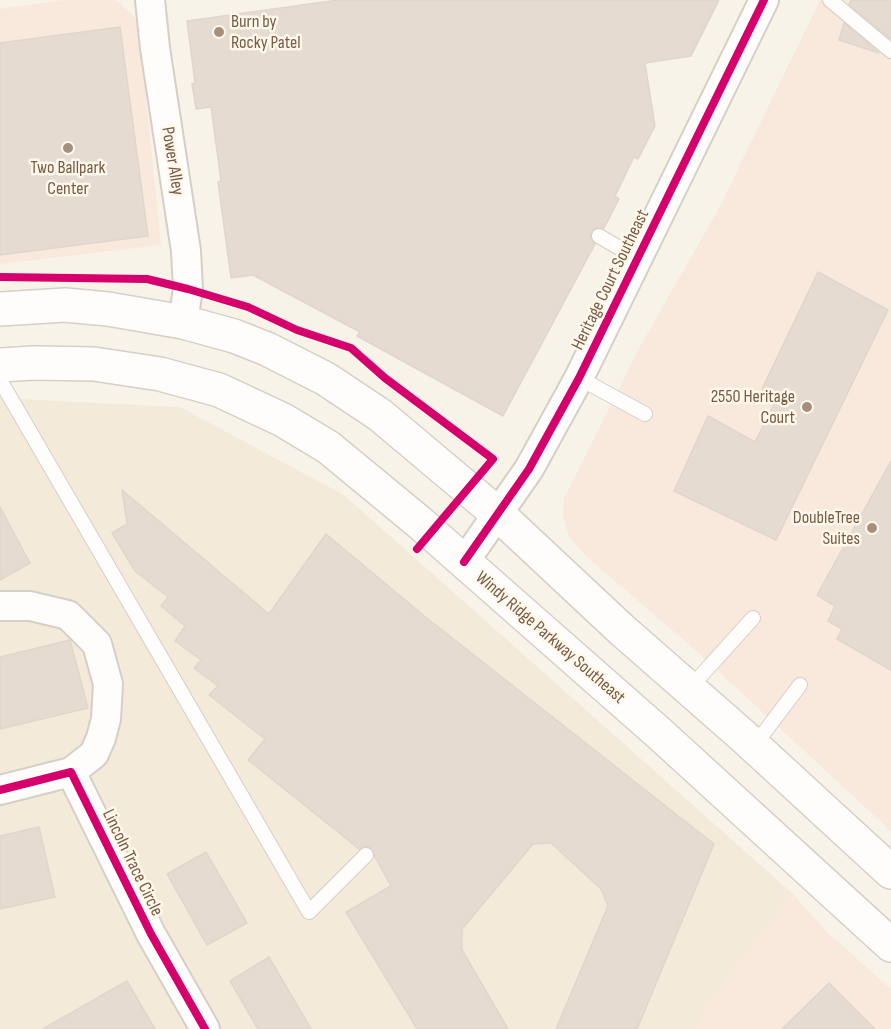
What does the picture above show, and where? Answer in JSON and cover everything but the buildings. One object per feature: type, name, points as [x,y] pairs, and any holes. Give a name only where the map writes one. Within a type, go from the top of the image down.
[{"type":"main road","points":[[0,309],[65,305],[183,322],[234,336],[267,349],[326,380],[380,416],[498,515],[891,872]]},
{"type":"main road","name":"Windy Ridge Parkway Southeast","points":[[0,365],[94,364],[160,374],[219,390],[284,420],[328,447],[372,482],[651,727],[891,945]]},
{"type":"street","name":"Power Alley","points":[[150,0],[155,48],[186,251],[188,289],[183,322]]},
{"type":"street","name":"Heritage Court Southeast","points":[[464,562],[529,469],[579,378],[764,0]]},
{"type":"street","points":[[0,606],[30,606],[68,615],[97,644],[108,684],[106,719],[102,738],[94,754],[71,772],[0,790]]},
{"type":"street","name":"Lincoln Trace Circle","points":[[71,772],[151,934],[205,1029]]},
{"type":"lane","points":[[830,0],[891,51]]},
{"type":"lane","points":[[599,236],[638,259]]},
{"type":"lane","points":[[579,378],[645,414]]},
{"type":"lane","points":[[0,380],[309,912],[366,855]]},
{"type":"lane","points":[[689,689],[753,618]]},
{"type":"lane","points":[[754,746],[800,685]]},
{"type":"shaded area","name":"Two Ballpark Center","points":[[64,0],[116,0],[138,20],[161,245],[0,264],[0,9]]},
{"type":"shaded area","points":[[820,0],[891,0],[891,831],[693,648],[587,557],[569,537],[563,516],[564,499],[637,352],[720,206]]},
{"type":"shaded area","points":[[0,398],[180,407],[344,495],[792,893],[705,1006],[696,1029],[0,1029]]},
{"type":"shaded area","points":[[792,893],[827,932],[891,989],[891,1029],[696,1029],[705,1006]]},
{"type":"cycle path","points":[[464,562],[529,469],[579,378],[764,0]]},
{"type":"cycle path","points":[[0,277],[147,279],[248,307],[297,330],[351,348],[385,378],[493,459],[417,549]]},
{"type":"cycle path","points":[[0,790],[71,772],[151,934],[205,1029]]},
{"type":"place","name":"Burn by Rocky Patel","points":[[219,32]]},
{"type":"place","name":"Two Ballpark Center","points":[[68,148]]},
{"type":"place","name":"2550 Heritage Court","points":[[807,407]]},
{"type":"place","name":"DoubleTree Suites","points":[[872,528]]}]
